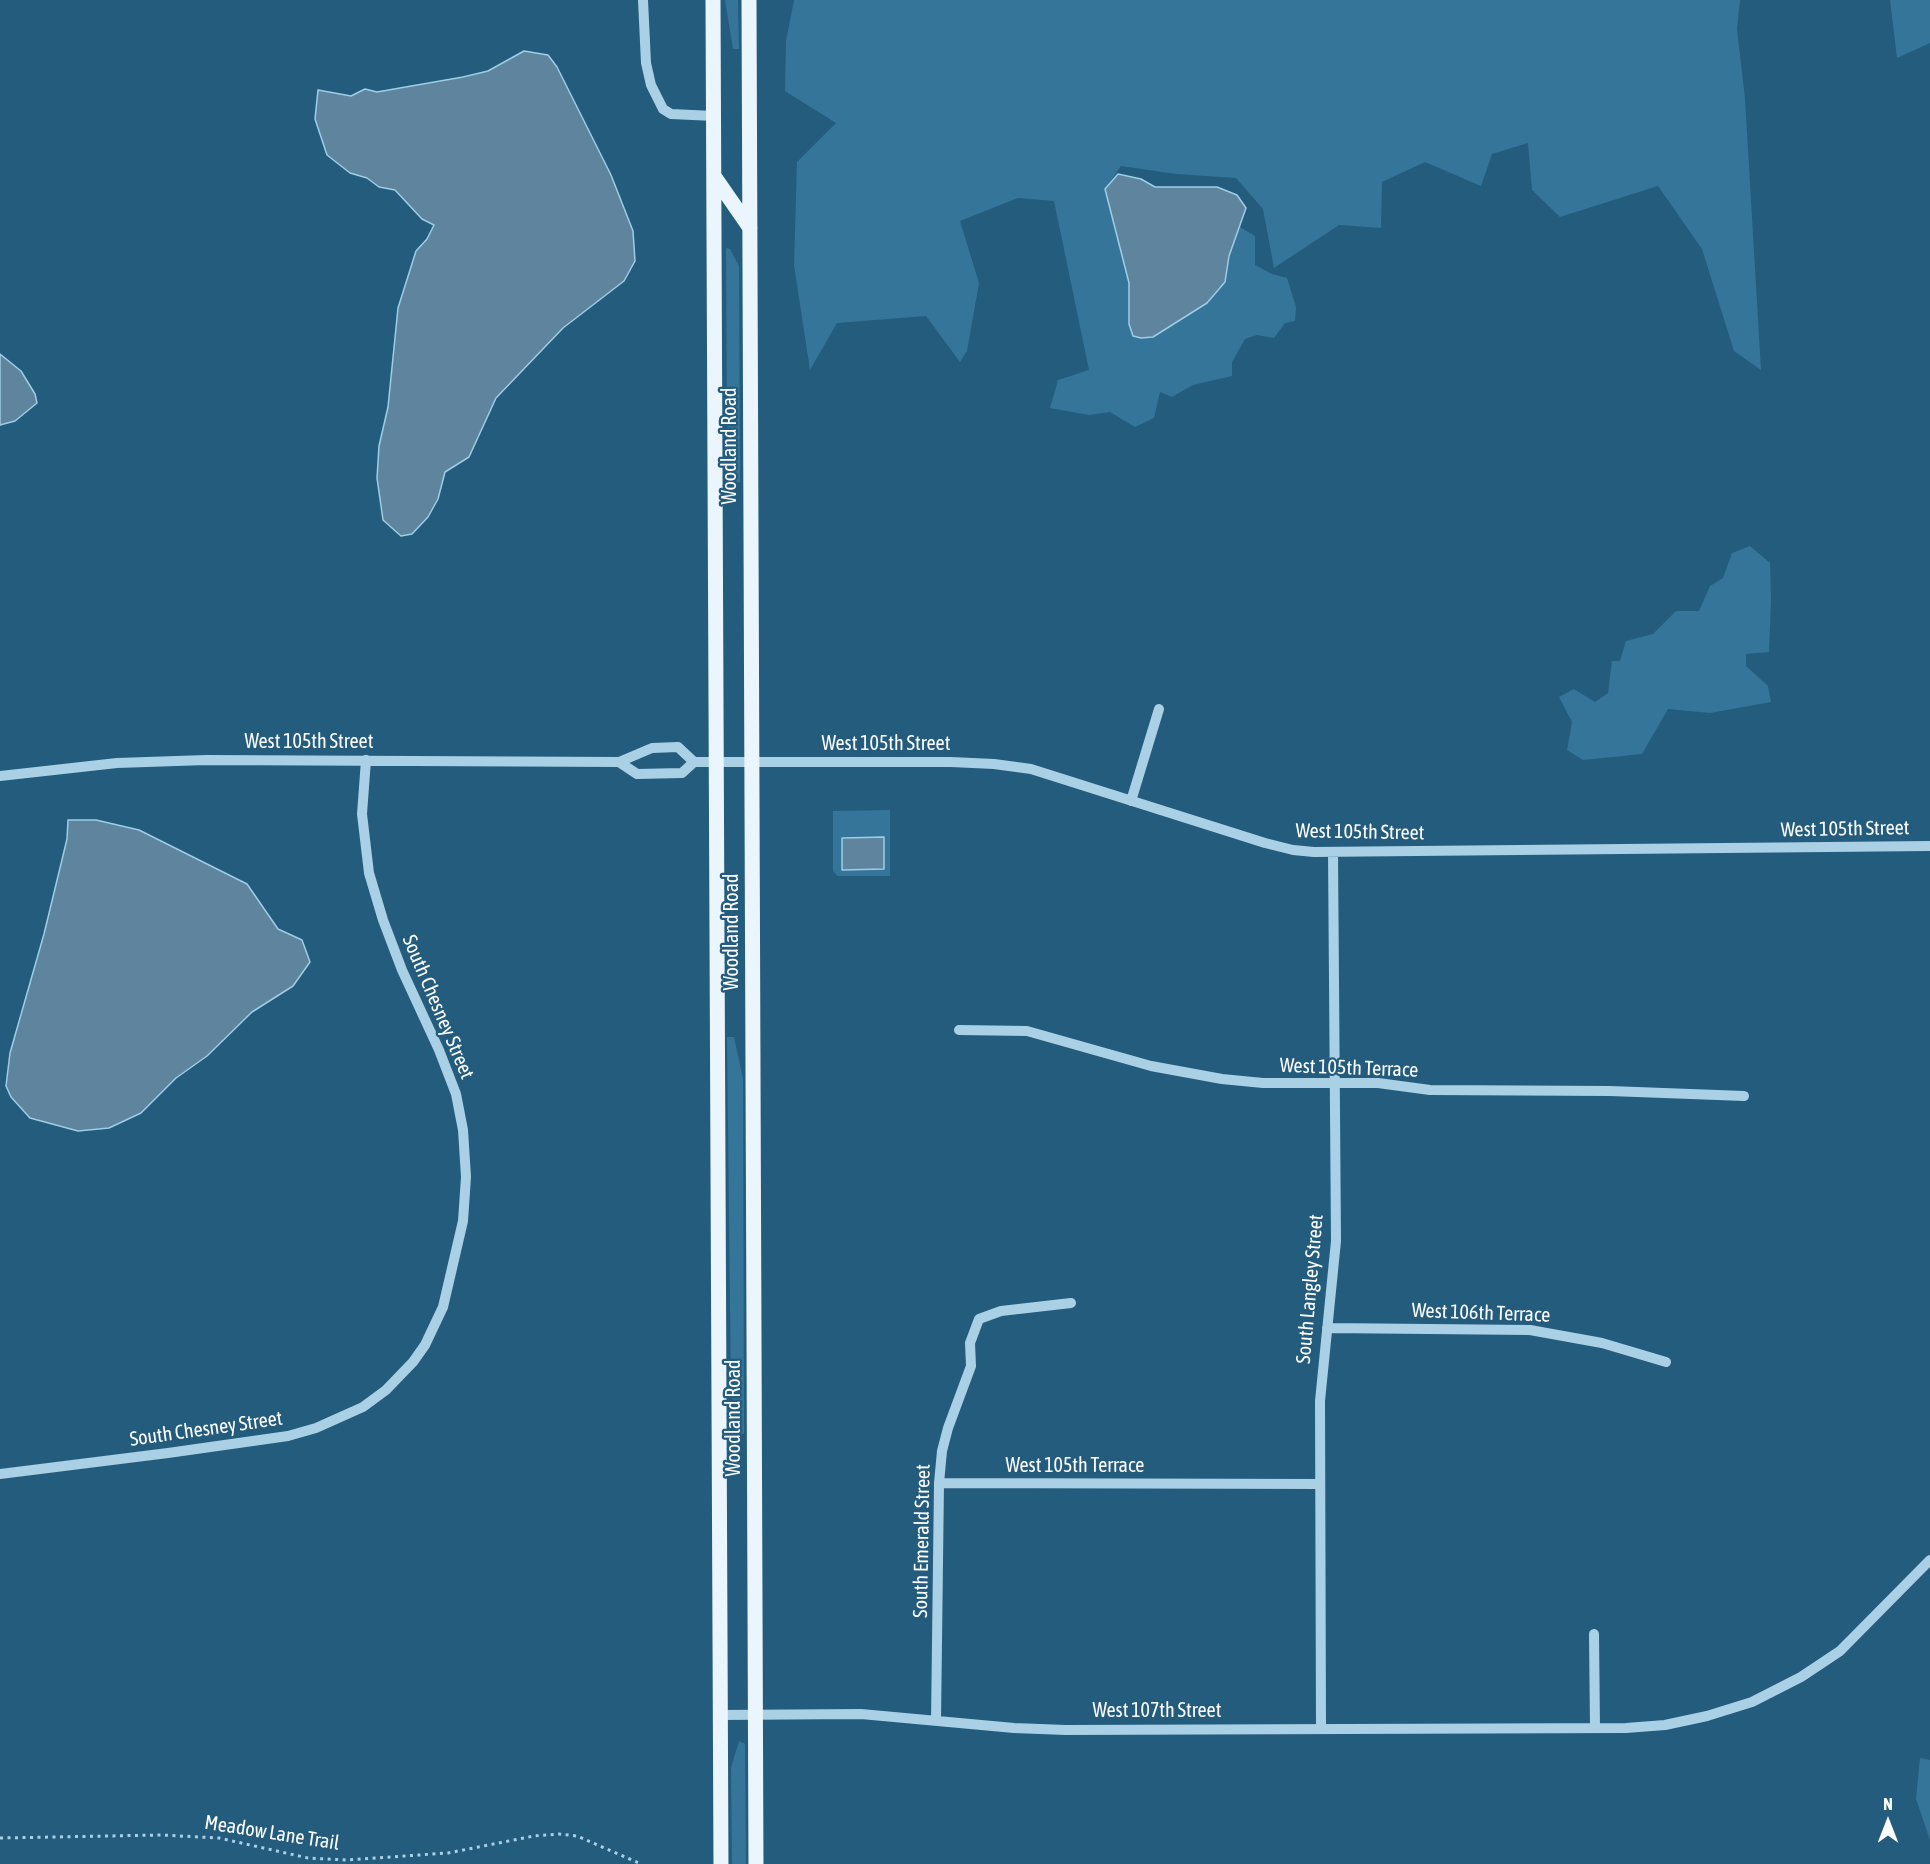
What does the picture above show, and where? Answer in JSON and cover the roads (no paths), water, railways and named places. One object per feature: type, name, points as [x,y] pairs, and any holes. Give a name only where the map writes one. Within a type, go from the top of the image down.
[{"type":"main road","name":"Woodland Road","points":[[713,0],[721,1864]]},
{"type":"main road","name":"Woodland Road","points":[[749,0],[756,1864]]},
{"type":"main road","points":[[714,176],[750,228]]},
{"type":"street","points":[[643,0],[646,63],[651,85],[663,109],[671,114],[714,116]]},
{"type":"street","points":[[1131,801],[1159,709]]},
{"type":"street","name":"West 105th Street","points":[[0,776],[106,764],[206,759],[619,762],[652,748],[678,747],[694,762],[994,764],[1031,769],[1293,850],[1333,852],[1930,846]]},
{"type":"street","name":"South Chesney Street","points":[[0,1474],[288,1436],[316,1428],[363,1407],[386,1390],[406,1371],[425,1345],[443,1307],[455,1267],[463,1221],[466,1177],[463,1130],[456,1094],[439,1050],[398,960],[369,873],[362,814],[366,760]]},
{"type":"street","name":"West 105th Street","points":[[619,762],[638,774],[682,773],[694,762]]},
{"type":"street","name":"South Langley Street","points":[[1321,1728],[1320,1401],[1336,1241],[1333,852]]},
{"type":"street","name":"West 105th Terrace","points":[[959,1030],[1027,1031],[1151,1066],[1221,1079],[1263,1083],[1378,1083],[1430,1090],[1610,1090],[1744,1096]]},
{"type":"street","name":"South Emerald Street","points":[[936,1721],[939,1484],[942,1451],[971,1366],[970,1343],[979,1318],[1001,1311],[1071,1303]]},
{"type":"street","name":"West 106th Terrace","points":[[1327,1328],[1530,1330],[1602,1343],[1666,1362]]},
{"type":"street","name":"West 105th Terrace","points":[[939,1484],[1320,1484]]},
{"type":"street","name":"West 107th Street","points":[[720,1715],[861,1714],[1066,1730],[1595,1728],[1665,1725],[1707,1716],[1752,1702],[1801,1677],[1840,1651],[1930,1560]]},
{"type":"street","points":[[1594,1634],[1595,1728]]}]
